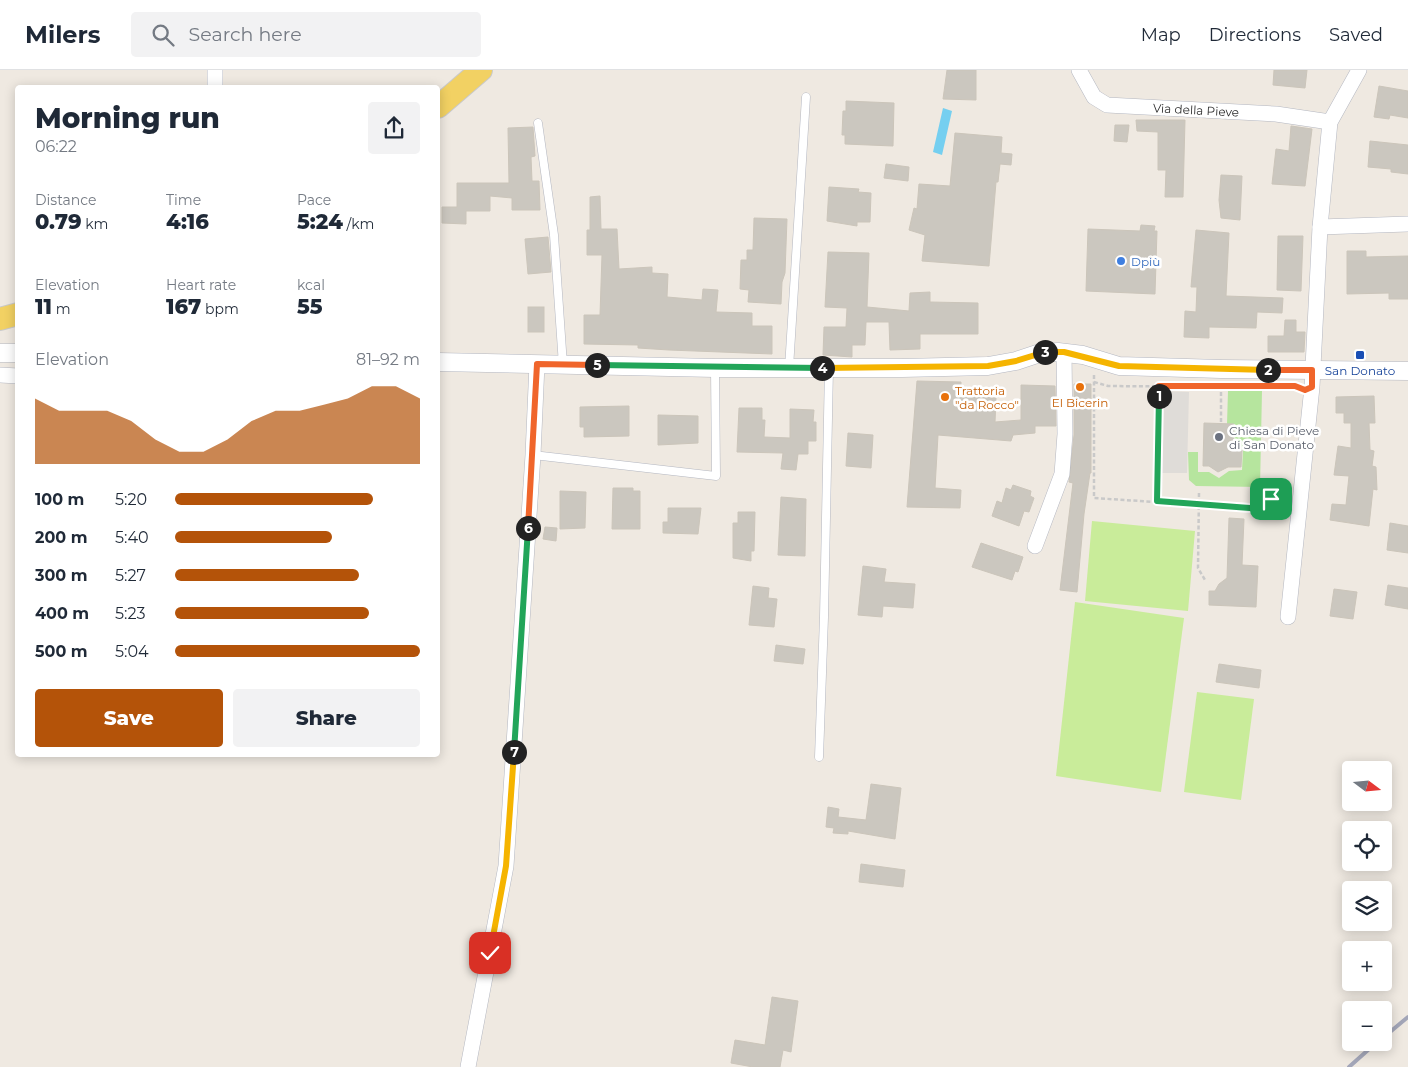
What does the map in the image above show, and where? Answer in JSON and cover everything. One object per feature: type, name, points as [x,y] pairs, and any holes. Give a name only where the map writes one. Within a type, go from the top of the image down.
[{"type":"main road","points":[[440,104],[481,70]]},
{"type":"main road","points":[[0,319],[15,315]]},
{"type":"street","points":[[215,70],[215,85]]},
{"type":"street","points":[[440,104],[473,70]]},
{"type":"street","name":"Via della Pieve","points":[[1079,70],[1094,97],[1107,105],[1276,114],[1330,122]]},
{"type":"street","points":[[1288,617],[1312,370],[1320,227],[1330,122],[1360,70]]},
{"type":"street","points":[[1320,227],[1408,224]]},
{"type":"street","points":[[1034,546],[1062,474],[1065,434],[1064,352]]},
{"type":"street","points":[[440,362],[715,368],[988,366],[1016,361],[1040,353],[1064,352],[1119,366],[1408,371]]},
{"type":"street","points":[[0,353],[15,353]]},
{"type":"street","points":[[468,1067],[506,866],[533,455],[537,364]]},
{"type":"street","points":[[0,375],[15,376]]},
{"type":"lane","points":[[790,368],[806,97]]},
{"type":"lane","points":[[538,123],[554,235],[563,364]]},
{"type":"lane","points":[[533,455],[716,476],[715,368]]},
{"type":"lane","points":[[819,757],[829,368]]},
{"type":"path","points":[[1094,375],[1094,498],[1263,509],[1271,499]]},
{"type":"path","points":[[1094,382],[1108,386],[1230,387]]},
{"type":"path","points":[[1157,501],[1159,386]]},
{"type":"path","points":[[1221,387],[1221,422]]},
{"type":"path","points":[[1199,493],[1198,568],[1206,580]]},
{"type":"green space","points":[[1228,391],[1262,391],[1260,487],[1196,486],[1189,480],[1188,452],[1198,452],[1198,472],[1209,472],[1219,478],[1229,471],[1242,470],[1243,450],[1234,449],[1235,424],[1227,424]]},
{"type":"green space","points":[[1092,521],[1195,531],[1188,611],[1085,601]]},
{"type":"green space","points":[[1075,602],[1184,618],[1161,792],[1056,776]]},
{"type":"green space","points":[[1197,692],[1254,699],[1241,800],[1184,792]]},
{"type":"shaded area","points":[[1162,391],[1189,392],[1187,473],[1161,473]]},
{"type":"water","points":[[943,108],[952,111],[942,155],[933,152]]},
{"type":"building","points":[[947,70],[976,70],[976,100],[943,99]]},
{"type":"building","points":[[1274,70],[1307,70],[1305,88],[1273,85]]},
{"type":"building","points":[[1379,86],[1408,91],[1408,118],[1390,115],[1389,119],[1374,117]]},
{"type":"building","points":[[846,101],[894,103],[893,146],[845,144],[845,135],[842,135],[843,111],[846,111]]},
{"type":"building","points":[[1136,120],[1185,120],[1183,197],[1165,197],[1166,170],[1158,170],[1158,132],[1137,131]]},
{"type":"building","points":[[1115,125],[1129,125],[1127,142],[1114,141]]},
{"type":"building","points":[[1291,126],[1312,129],[1305,186],[1272,184],[1276,149],[1289,151]]},
{"type":"building","points":[[533,127],[535,156],[531,157],[532,181],[539,181],[540,210],[512,210],[512,198],[490,196],[490,211],[466,211],[466,224],[442,223],[442,207],[457,207],[457,183],[509,183],[508,128]]},
{"type":"building","points":[[955,133],[1002,137],[1001,153],[1012,154],[1011,165],[1000,164],[998,182],[996,182],[989,266],[922,261],[925,235],[909,230],[914,208],[917,209],[919,184],[950,186]]},
{"type":"building","points":[[1370,141],[1408,145],[1408,174],[1391,172],[1391,169],[1368,167]]},
{"type":"building","points":[[886,164],[909,167],[908,181],[884,178]]},
{"type":"building","points":[[1221,175],[1242,176],[1240,220],[1221,218],[1219,200]]},
{"type":"building","points":[[829,187],[859,189],[858,192],[871,193],[870,222],[857,222],[857,226],[827,221]]},
{"type":"building","points":[[600,196],[601,229],[617,229],[619,269],[652,267],[652,273],[668,274],[667,297],[702,300],[703,289],[718,290],[716,312],[752,313],[752,326],[772,326],[772,354],[638,348],[638,345],[584,344],[584,315],[600,315],[602,255],[587,255],[587,230],[590,230],[590,197]]},
{"type":"building","points":[[754,218],[787,219],[785,273],[782,282],[781,304],[748,302],[749,290],[740,289],[741,260],[747,260],[747,250],[753,250]]},
{"type":"building","name":"Dpiù","points":[[1141,225],[1155,226],[1154,231],[1157,231],[1155,294],[1086,291],[1088,229],[1140,231]]},
{"type":"building","points":[[1196,230],[1229,233],[1226,296],[1283,298],[1282,313],[1257,312],[1256,328],[1209,327],[1209,338],[1184,337],[1185,311],[1196,312],[1197,287],[1191,287]]},
{"type":"building","points":[[1278,236],[1303,236],[1301,291],[1277,290]]},
{"type":"building","points":[[548,237],[551,272],[528,274],[525,239]]},
{"type":"building","points":[[1347,251],[1366,251],[1366,257],[1408,256],[1408,299],[1389,299],[1389,293],[1347,294]]},
{"type":"building","points":[[828,252],[869,253],[867,307],[909,311],[910,293],[930,292],[930,302],[978,303],[978,334],[920,334],[920,349],[890,350],[889,322],[866,322],[865,345],[852,345],[852,357],[823,355],[824,327],[846,327],[847,308],[825,307]]},
{"type":"building","points":[[528,307],[544,307],[544,332],[528,332]]},
{"type":"building","points":[[1285,320],[1296,320],[1296,332],[1305,332],[1304,352],[1268,352],[1268,336],[1284,336]]},
{"type":"building","points":[[917,381],[961,382],[961,392],[967,392],[967,396],[996,398],[995,422],[1021,420],[1021,385],[1055,386],[1056,426],[1035,426],[1035,433],[1013,435],[1011,441],[938,435],[935,488],[961,490],[960,508],[907,507]]},
{"type":"building","points":[[1074,384],[1091,384],[1091,473],[1084,514],[1077,592],[1060,590],[1073,483],[1069,482],[1074,435]]},
{"type":"building","points":[[1374,396],[1375,423],[1369,423],[1370,450],[1374,451],[1372,466],[1376,467],[1377,490],[1373,489],[1369,526],[1330,520],[1332,504],[1346,505],[1349,476],[1334,475],[1338,446],[1351,448],[1351,423],[1344,423],[1344,413],[1336,413],[1336,397]]},
{"type":"building","points":[[629,406],[629,436],[584,437],[584,427],[580,427],[580,407]]},
{"type":"building","points":[[739,408],[762,408],[762,420],[765,420],[764,437],[790,438],[790,409],[814,410],[813,422],[816,422],[816,441],[808,441],[808,454],[798,454],[796,470],[781,469],[783,453],[737,452]]},
{"type":"building","points":[[658,415],[698,416],[698,443],[658,445]]},
{"type":"building","name":"Chiesa di Pieve di San Donato","points":[[1204,423],[1234,424],[1233,450],[1242,450],[1241,467],[1228,467],[1218,472],[1209,466],[1203,466]]},
{"type":"building","points":[[848,433],[873,435],[871,468],[846,466]]},
{"type":"building","points":[[1013,485],[1031,491],[1030,496],[1034,498],[1029,512],[1024,511],[1019,526],[992,516],[997,501],[1002,503],[1006,488],[1011,490]]},
{"type":"building","points":[[613,488],[633,488],[633,491],[640,491],[640,529],[612,529]]},
{"type":"building","points":[[560,491],[586,492],[585,528],[560,529]]},
{"type":"building","points":[[781,497],[806,499],[805,556],[778,555]]},
{"type":"building","points":[[668,508],[701,508],[698,534],[663,533],[663,522],[668,522]]},
{"type":"building","points":[[738,512],[755,512],[754,551],[751,551],[751,561],[733,558],[733,523],[738,523]]},
{"type":"building","points":[[1229,518],[1244,519],[1242,565],[1258,566],[1256,607],[1209,605],[1209,591],[1215,591],[1219,584],[1227,578]]},
{"type":"building","points":[[1390,523],[1408,526],[1408,553],[1387,550]]},
{"type":"building","points":[[545,527],[557,528],[556,541],[543,539]]},
{"type":"building","points":[[981,543],[1023,557],[1018,572],[1015,571],[1012,580],[972,567]]},
{"type":"building","points":[[863,566],[886,569],[884,582],[915,584],[913,608],[883,606],[882,617],[858,615]]},
{"type":"building","points":[[1388,585],[1408,588],[1408,609],[1385,605]]},
{"type":"building","points":[[753,586],[769,588],[768,598],[777,599],[774,627],[749,625]]},
{"type":"building","points":[[1334,589],[1357,592],[1353,619],[1330,616]]},
{"type":"building","points":[[776,645],[805,649],[803,664],[774,661]]},
{"type":"building","points":[[1219,664],[1261,670],[1259,688],[1216,682]]},
{"type":"building","points":[[871,784],[901,788],[895,839],[848,831],[848,834],[833,833],[834,828],[826,827],[828,807],[839,809],[838,817],[866,820]]},
{"type":"building","points":[[861,864],[905,870],[903,887],[859,882]]},
{"type":"building","points":[[772,997],[798,1001],[791,1052],[783,1050],[780,1067],[753,1067],[731,1063],[735,1040],[765,1045]]},
{"type":"railway","points":[[1392,1030],[1408,1017]]},
{"type":"railway","points":[[1349,1067],[1367,1051]]},
{"type":"place","name":"Dpiù","points":[[1121,261]]},
{"type":"place","name":"San Donato","points":[[1360,355]]},
{"type":"place","name":"El Bicerin","points":[[1080,387]]},
{"type":"place","name":"Trattoria \"da Rocco\"","points":[[945,397]]},
{"type":"place","name":"Chiesa di Pieve di San Donato","points":[[1219,437]]},
{"type":"route","points":[[490,953],[506,866],[533,455],[537,364],[715,368],[902,368],[988,366],[1016,361],[1040,353],[1064,352],[1083,355],[1119,366],[1312,370],[1312,387],[1305,390],[1295,386],[1159,386],[1157,501],[1263,509],[1271,499]]}]
